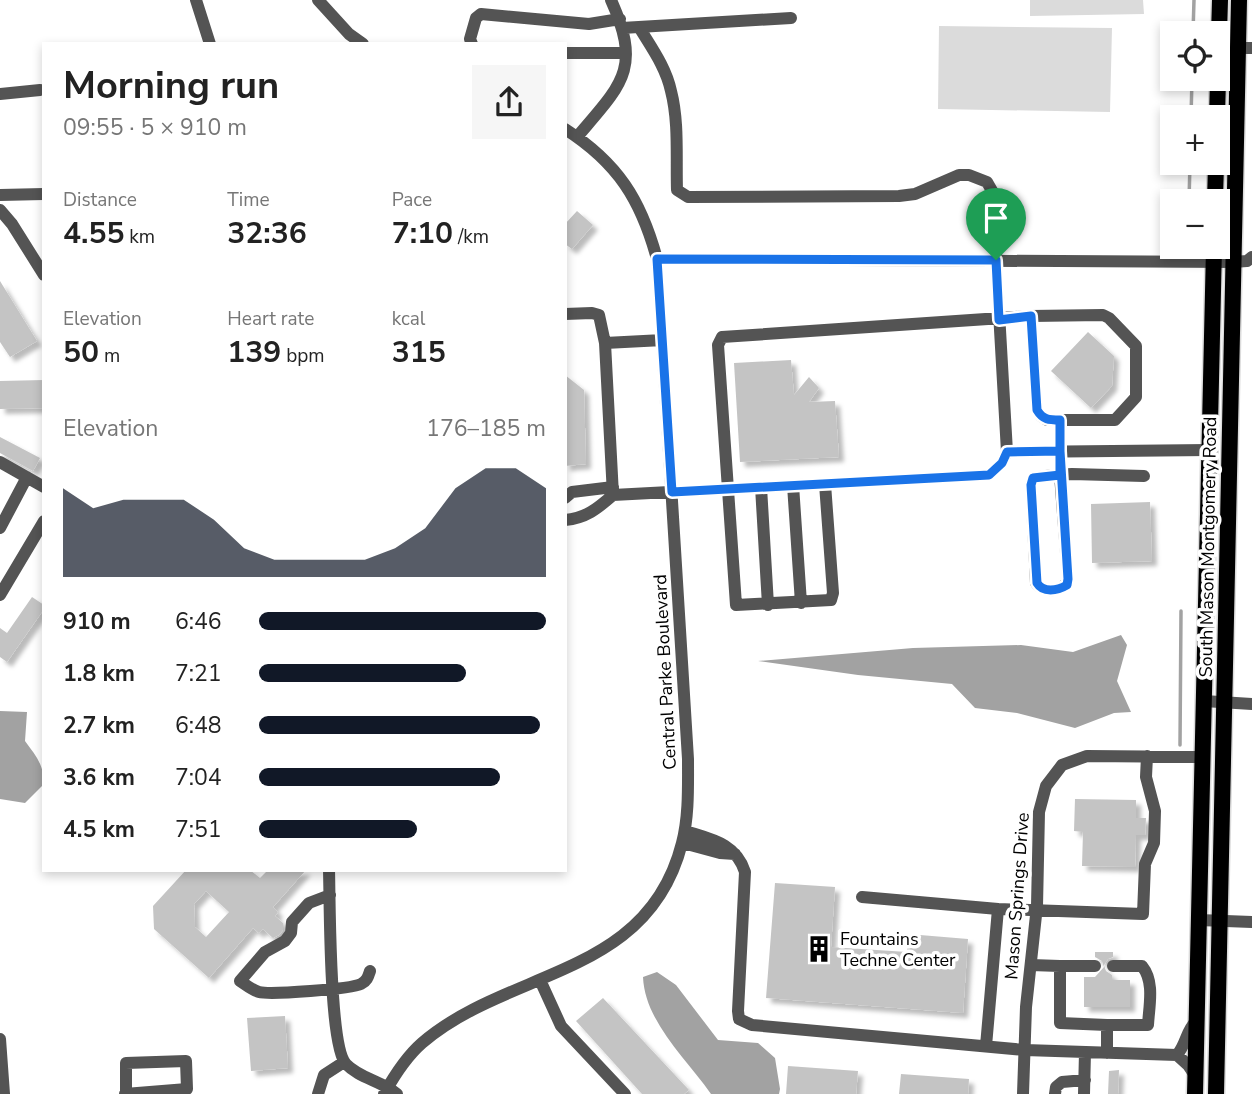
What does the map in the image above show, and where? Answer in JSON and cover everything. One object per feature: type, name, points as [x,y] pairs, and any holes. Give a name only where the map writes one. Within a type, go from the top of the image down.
[{"type":"main road","points":[[1219,21],[1220,0]]},
{"type":"main road","name":"South Mason Montgomery Road","points":[[1216,1094],[1224,702],[1246,262],[1245,48],[1239,0]]},
{"type":"main road","name":"South Mason Montgomery Road","points":[[1196,1086],[1214,259]]},
{"type":"street","points":[[196,0],[209,42]]},
{"type":"street","points":[[318,0],[349,34],[360,42]]},
{"type":"street","points":[[578,137],[620,81],[626,65],[621,24],[611,0]]},
{"type":"street","points":[[472,42],[476,18],[481,14],[639,27],[791,18]]},
{"type":"street","points":[[567,496],[572,492],[672,492],[989,475],[1002,463],[1007,452],[996,260],[998,207],[992,188],[979,177],[959,175],[930,189],[899,196],[681,195],[677,190],[675,113],[671,89],[662,66],[639,27]]},
{"type":"street","points":[[567,53],[626,53]]},
{"type":"street","points":[[0,94],[40,90]]},
{"type":"street","name":"Central Parke Boulevard","points":[[389,1091],[417,1048],[444,1026],[590,957],[632,928],[659,896],[671,874],[684,837],[688,801],[688,759],[657,259],[637,201],[611,166],[596,151],[567,130]]},
{"type":"street","points":[[0,195],[42,194]]},
{"type":"street","points":[[0,210],[42,272]]},
{"type":"street","points":[[657,259],[996,260],[1160,255]]},
{"type":"street","points":[[567,314],[599,315],[605,343],[613,491],[595,512],[580,518],[567,515]]},
{"type":"street","points":[[825,484],[833,593],[831,600],[736,605],[718,345],[722,337],[1031,316],[1103,314],[1136,346],[1136,397],[1115,420],[1048,420],[1041,416],[1037,410],[1031,316]]},
{"type":"street","points":[[605,343],[663,340]]},
{"type":"street","points":[[1060,420],[1060,475],[1068,579],[1067,585],[1062,588],[1040,589],[1037,583],[1031,485],[1033,478],[1060,475],[1144,476]]},
{"type":"street","points":[[1007,452],[1209,450]]},
{"type":"street","points":[[0,462],[42,486]]},
{"type":"street","points":[[0,528],[27,477]]},
{"type":"street","points":[[793,485],[801,603]]},
{"type":"street","points":[[761,487],[768,605]]},
{"type":"street","points":[[0,594],[4,579],[42,525]]},
{"type":"street","points":[[1204,701],[1252,704]]},
{"type":"street","points":[[862,897],[998,909],[1143,914],[1145,864],[1154,843],[1155,811],[1146,777],[1147,756]]},
{"type":"street","name":"Mason Springs Drive","points":[[1023,1094],[1037,911],[1040,811],[1042,794],[1050,778],[1062,765],[1079,758],[1203,757]]},
{"type":"street","points":[[684,837],[720,853],[735,854],[743,863],[746,883],[739,1019],[752,1025],[986,1046],[1177,1055],[1188,1065],[1196,1086]]},
{"type":"street","points":[[329,872],[333,988],[337,1034],[344,1062],[389,1091]]},
{"type":"street","points":[[330,895],[309,903],[292,922],[291,933],[285,941],[265,952],[240,981],[258,992],[268,993],[363,984],[370,971]]},
{"type":"street","points":[[986,1046],[998,909]]},
{"type":"street","points":[[1199,920],[1252,922]]},
{"type":"street","points":[[1031,965],[1095,966]]},
{"type":"street","points":[[1060,967],[1060,1023],[1148,1026],[1150,986],[1147,973],[1142,966],[1112,966]]},
{"type":"street","points":[[540,980],[561,1026],[625,1094]]},
{"type":"street","points":[[1177,1055],[1184,1046],[1187,1030],[1197,1020]]},
{"type":"street","points":[[1107,1026],[1107,1053]]},
{"type":"street","points":[[0,1039],[4,1094]]},
{"type":"street","points":[[1084,1094],[1085,1052]]},
{"type":"street","points":[[186,1061],[187,1089],[126,1094],[126,1063],[186,1061]]},
{"type":"street","points":[[318,1094],[324,1075],[344,1062]]},
{"type":"street","points":[[1055,1094],[1056,1087],[1062,1082],[1084,1080]]},
{"type":"shaded area","points":[[1030,0],[1143,0],[1144,14],[1030,16]]},
{"type":"shaded area","points":[[939,26],[1112,28],[1110,112],[938,109]]},
{"type":"shaded area","points":[[1121,635],[1127,645],[1117,681],[1131,712],[1114,713],[1075,728],[1017,713],[975,708],[952,684],[858,675],[758,661],[913,648],[1021,645],[1073,652]]},
{"type":"shaded area","points":[[0,711],[27,712],[25,741],[41,766],[42,786],[25,803],[0,799]]},
{"type":"shaded area","points":[[657,972],[676,985],[718,1040],[758,1043],[775,1058],[779,1094],[711,1094],[668,1039],[651,1009],[643,977]]},
{"type":"building","points":[[577,211],[593,225],[572,249],[567,245],[567,222]]},
{"type":"building","points":[[0,281],[37,341],[10,357],[0,342]]},
{"type":"building","points":[[1088,332],[1114,356],[1112,386],[1091,408],[1051,371]]},
{"type":"building","points":[[791,360],[794,395],[809,377],[819,388],[809,402],[835,401],[839,457],[740,462],[734,363]]},
{"type":"building","points":[[567,377],[584,390],[586,464],[567,466]]},
{"type":"building","points":[[42,380],[42,408],[0,409],[0,381]]},
{"type":"building","points":[[0,437],[40,458],[33,471],[0,453]]},
{"type":"building","points":[[1150,502],[1152,561],[1092,563],[1091,504]]},
{"type":"building","points":[[32,597],[42,604],[42,612],[7,662],[0,657],[0,628],[7,633]]},
{"type":"building","points":[[1075,799],[1136,800],[1136,818],[1146,818],[1145,835],[1136,835],[1135,867],[1082,866],[1083,832],[1074,831]]},
{"type":"building","points":[[184,872],[252,872],[260,878],[266,872],[304,872],[273,907],[278,912],[275,916],[283,923],[283,930],[279,935],[273,938],[263,929],[259,933],[253,928],[209,978],[154,929],[153,906]],"holes":[[[206,891],[229,912],[206,937],[195,927],[194,904]]]},
{"type":"building","name":"Fountains Techne Center","points":[[775,883],[835,887],[831,947],[907,952],[908,934],[968,939],[963,1013],[766,998]]},
{"type":"building","points":[[1095,952],[1113,952],[1113,957],[1104,965],[1106,971],[1112,975],[1112,980],[1130,980],[1130,1007],[1084,1007],[1084,977],[1095,977],[1104,967],[1102,961],[1095,957]]},
{"type":"building","points":[[603,998],[689,1090],[684,1094],[642,1094],[576,1021]]},
{"type":"building","points":[[285,1016],[288,1068],[251,1071],[247,1018]]},
{"type":"building","points":[[788,1066],[858,1071],[856,1094],[786,1094]]},
{"type":"building","points":[[1119,1070],[1118,1094],[1108,1094],[1109,1071]]},
{"type":"building","points":[[901,1074],[969,1079],[968,1094],[899,1094]]},
{"type":"waterway","points":[[1193,21],[1194,0]]},
{"type":"waterway","points":[[1191,105],[1192,91]]},
{"type":"waterway","points":[[1189,189],[1190,175]]},
{"type":"waterway","points":[[1180,745],[1181,611]]},
{"type":"place","name":"Fountains Techne Center","points":[[819,949]]},
{"type":"route","points":[[996,260],[657,259],[672,492],[989,475],[1002,463],[1007,452],[1060,451],[1060,475],[1068,579],[1067,585],[1045,590],[1040,589],[1037,583],[1031,485],[1033,478],[1060,475],[1060,420],[1048,420],[1037,410],[1031,316],[999,320],[996,260]]}]
